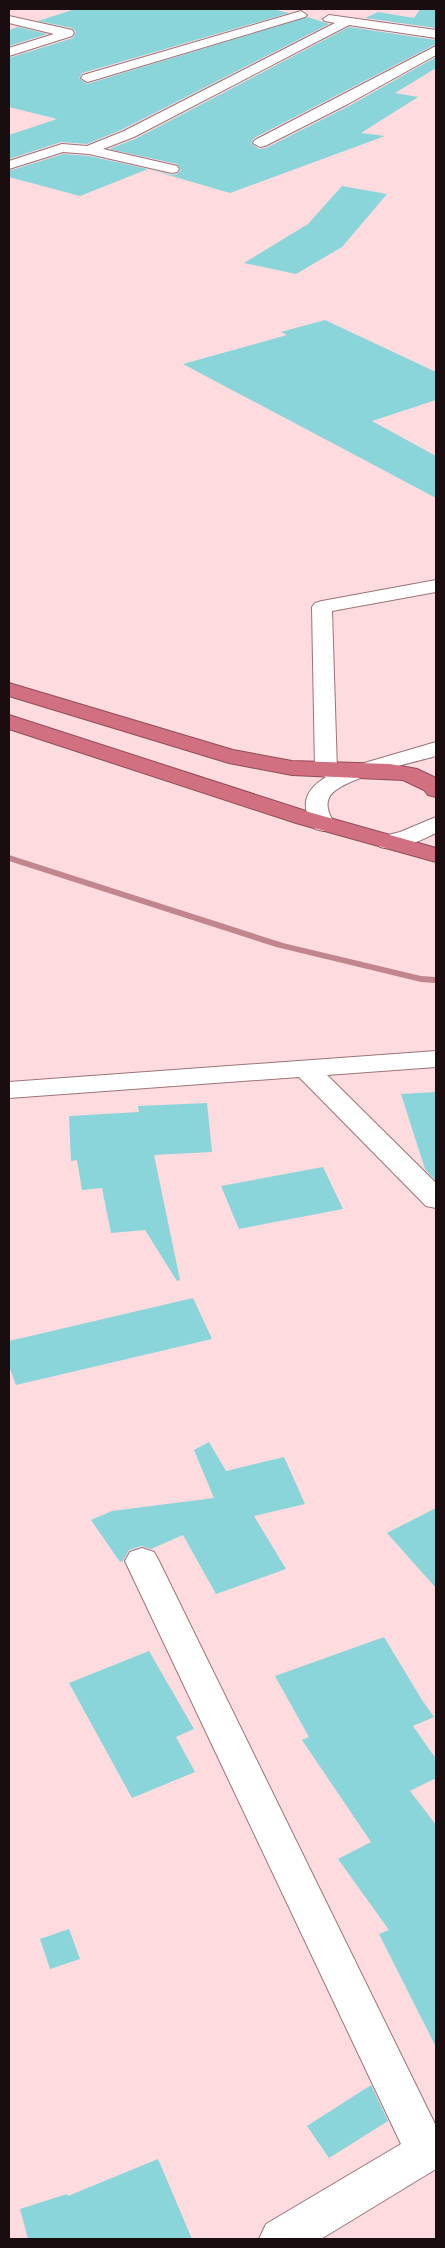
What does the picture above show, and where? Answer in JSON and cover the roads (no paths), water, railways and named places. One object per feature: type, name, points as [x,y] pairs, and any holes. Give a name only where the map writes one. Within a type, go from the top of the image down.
[{"type":"highway","points":[[9,689],[228,756],[268,764],[326,770],[390,771],[409,774],[432,785],[436,790]]},
{"type":"highway","points":[[9,722],[323,824],[436,855]]},
{"type":"street","points":[[275,12],[436,34]]},
{"type":"street","points":[[87,78],[310,16]]},
{"type":"street","points":[[9,20],[68,33],[9,52]]},
{"type":"street","points":[[89,150],[129,134],[348,22]]},
{"type":"street","points":[[260,143],[343,102],[436,50]]},
{"type":"street","points":[[9,165],[62,148],[89,150],[172,168]]},
{"type":"street","points":[[326,770],[322,607],[436,586]]},
{"type":"street","points":[[323,824],[317,815],[315,806],[321,792],[334,781],[361,771],[436,750]]},
{"type":"street","points":[[388,842],[407,838],[436,824]]},
{"type":"street","points":[[9,1090],[436,1059]]},
{"type":"street","points":[[306,1069],[436,1199]]},
{"type":"street","points":[[142,1561],[431,2148],[281,2239]]},
{"type":"waterway","points":[[9,858],[280,945],[421,979],[436,980]]}]
